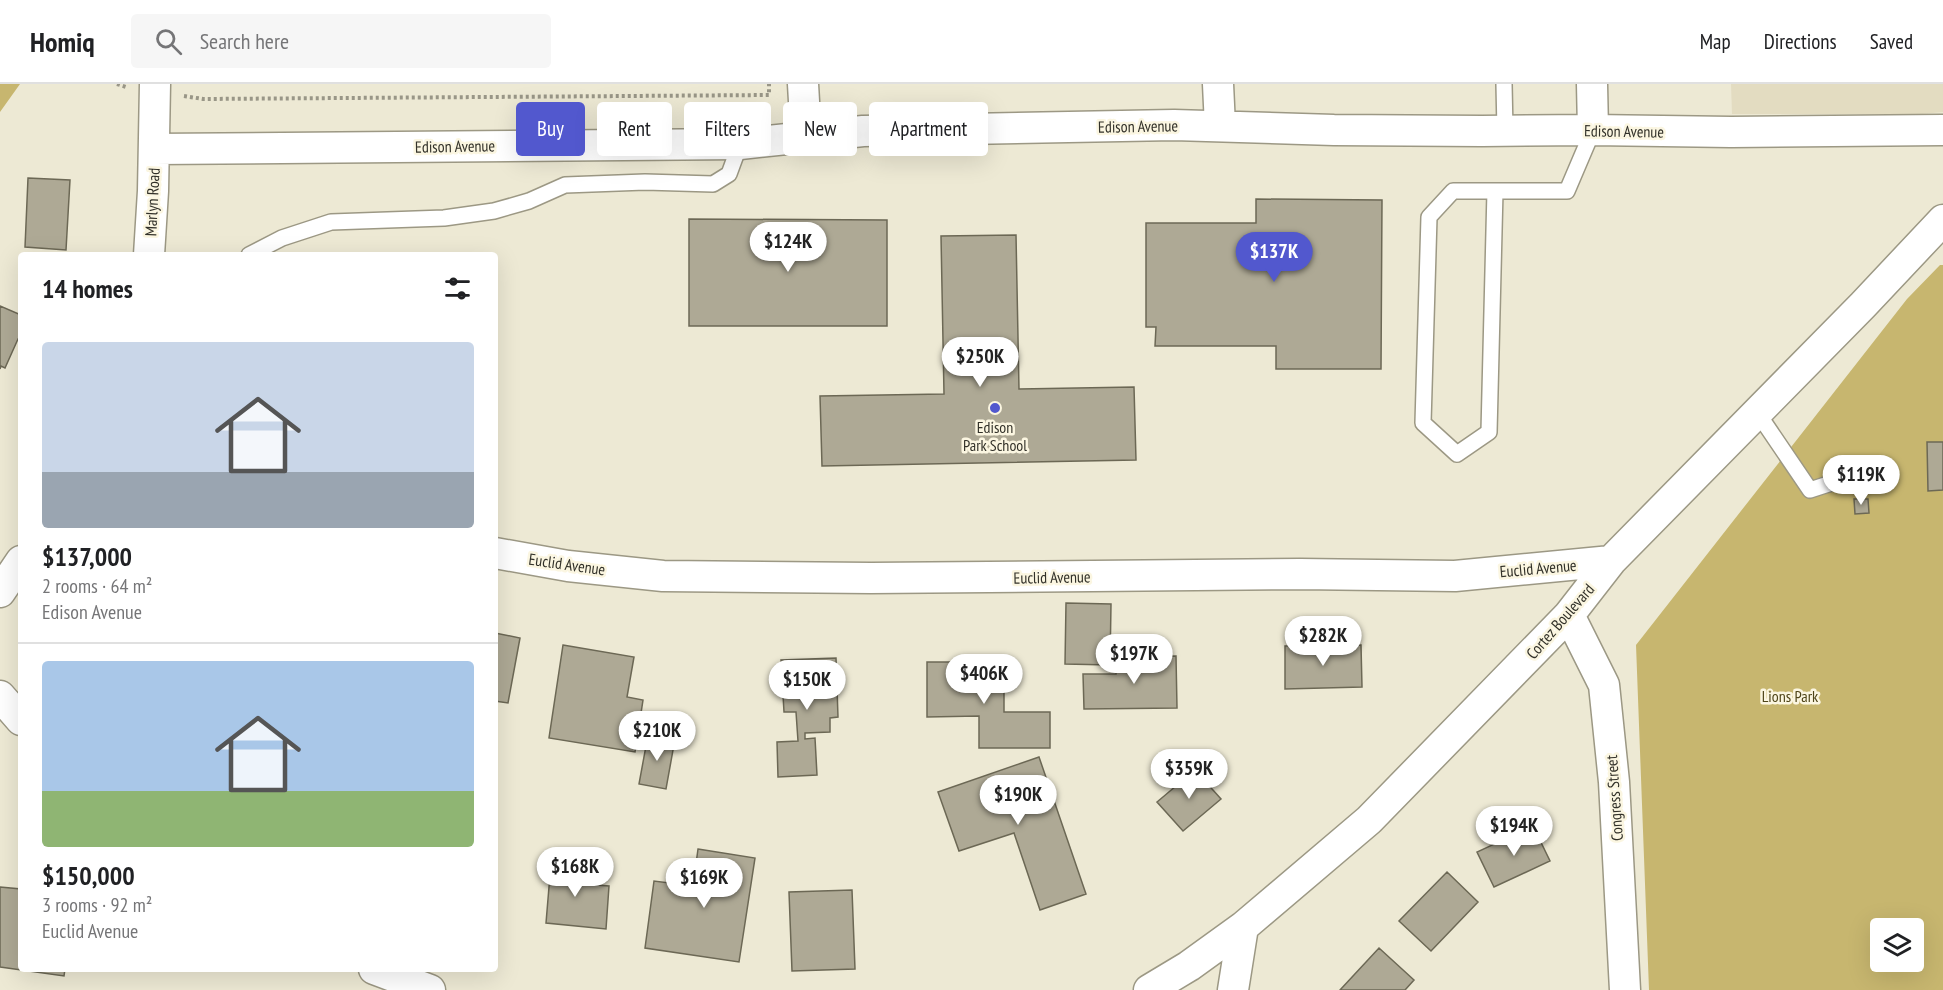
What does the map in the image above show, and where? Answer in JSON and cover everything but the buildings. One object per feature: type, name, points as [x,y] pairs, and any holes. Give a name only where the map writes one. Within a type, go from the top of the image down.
[{"type":"street","points":[[802,84],[803,102]]},
{"type":"street","points":[[1218,84],[1220,126]]},
{"type":"street","points":[[1592,84],[1593,130]]},
{"type":"street","points":[[154,88],[154,149]]},
{"type":"street","name":"Edison Avenue","points":[[857,131],[1174,125],[1334,130],[1731,132],[1943,130]]},
{"type":"street","name":"Edison Avenue","points":[[154,149],[684,144]]},
{"type":"street","name":"Marlyn Road","points":[[149,252],[154,149]]},
{"type":"street","name":"Cortez Boulevard","points":[[1149,990],[1189,966],[1243,927],[1369,820],[1569,615],[1611,561],[1943,220]]},
{"type":"street","name":"Euclid Avenue","points":[[498,554],[568,566],[663,576],[871,578],[1289,574],[1455,576],[1611,561]]},
{"type":"street","points":[[0,592],[18,565]]},
{"type":"street","name":"Congress Street","points":[[1569,615],[1604,685],[1614,782],[1625,990]]},
{"type":"street","points":[[0,696],[18,717]]},
{"type":"street","points":[[1233,990],[1243,927]]},
{"type":"street","points":[[382,972],[430,990]]},
{"type":"lane","points":[[1504,84],[1505,131]]},
{"type":"lane","points":[[1495,191],[1489,432],[1457,454],[1423,423],[1429,217],[1453,191],[1495,191],[1568,191],[1593,130]]},
{"type":"lane","points":[[255,252],[282,238],[331,222],[444,218],[494,211],[529,201],[565,185],[645,182],[713,183],[729,174],[736,156]]},
{"type":"lane","points":[[1757,412],[1809,489],[1850,477],[1888,476]]},
{"type":"path","points":[[117,84],[154,88],[203,99],[769,95],[769,84]]},
{"type":"shaded area","points":[[1731,84],[1943,84],[1943,112],[1922,114],[1732,114]]},
{"type":"green space","points":[[0,84],[20,84],[0,112]]},
{"type":"green space","name":"Lions Park","points":[[1940,265],[1943,265],[1943,990],[1649,990],[1636,645],[1907,299]]},
{"type":"place","name":"Edison Park School","points":[[995,408]]}]
